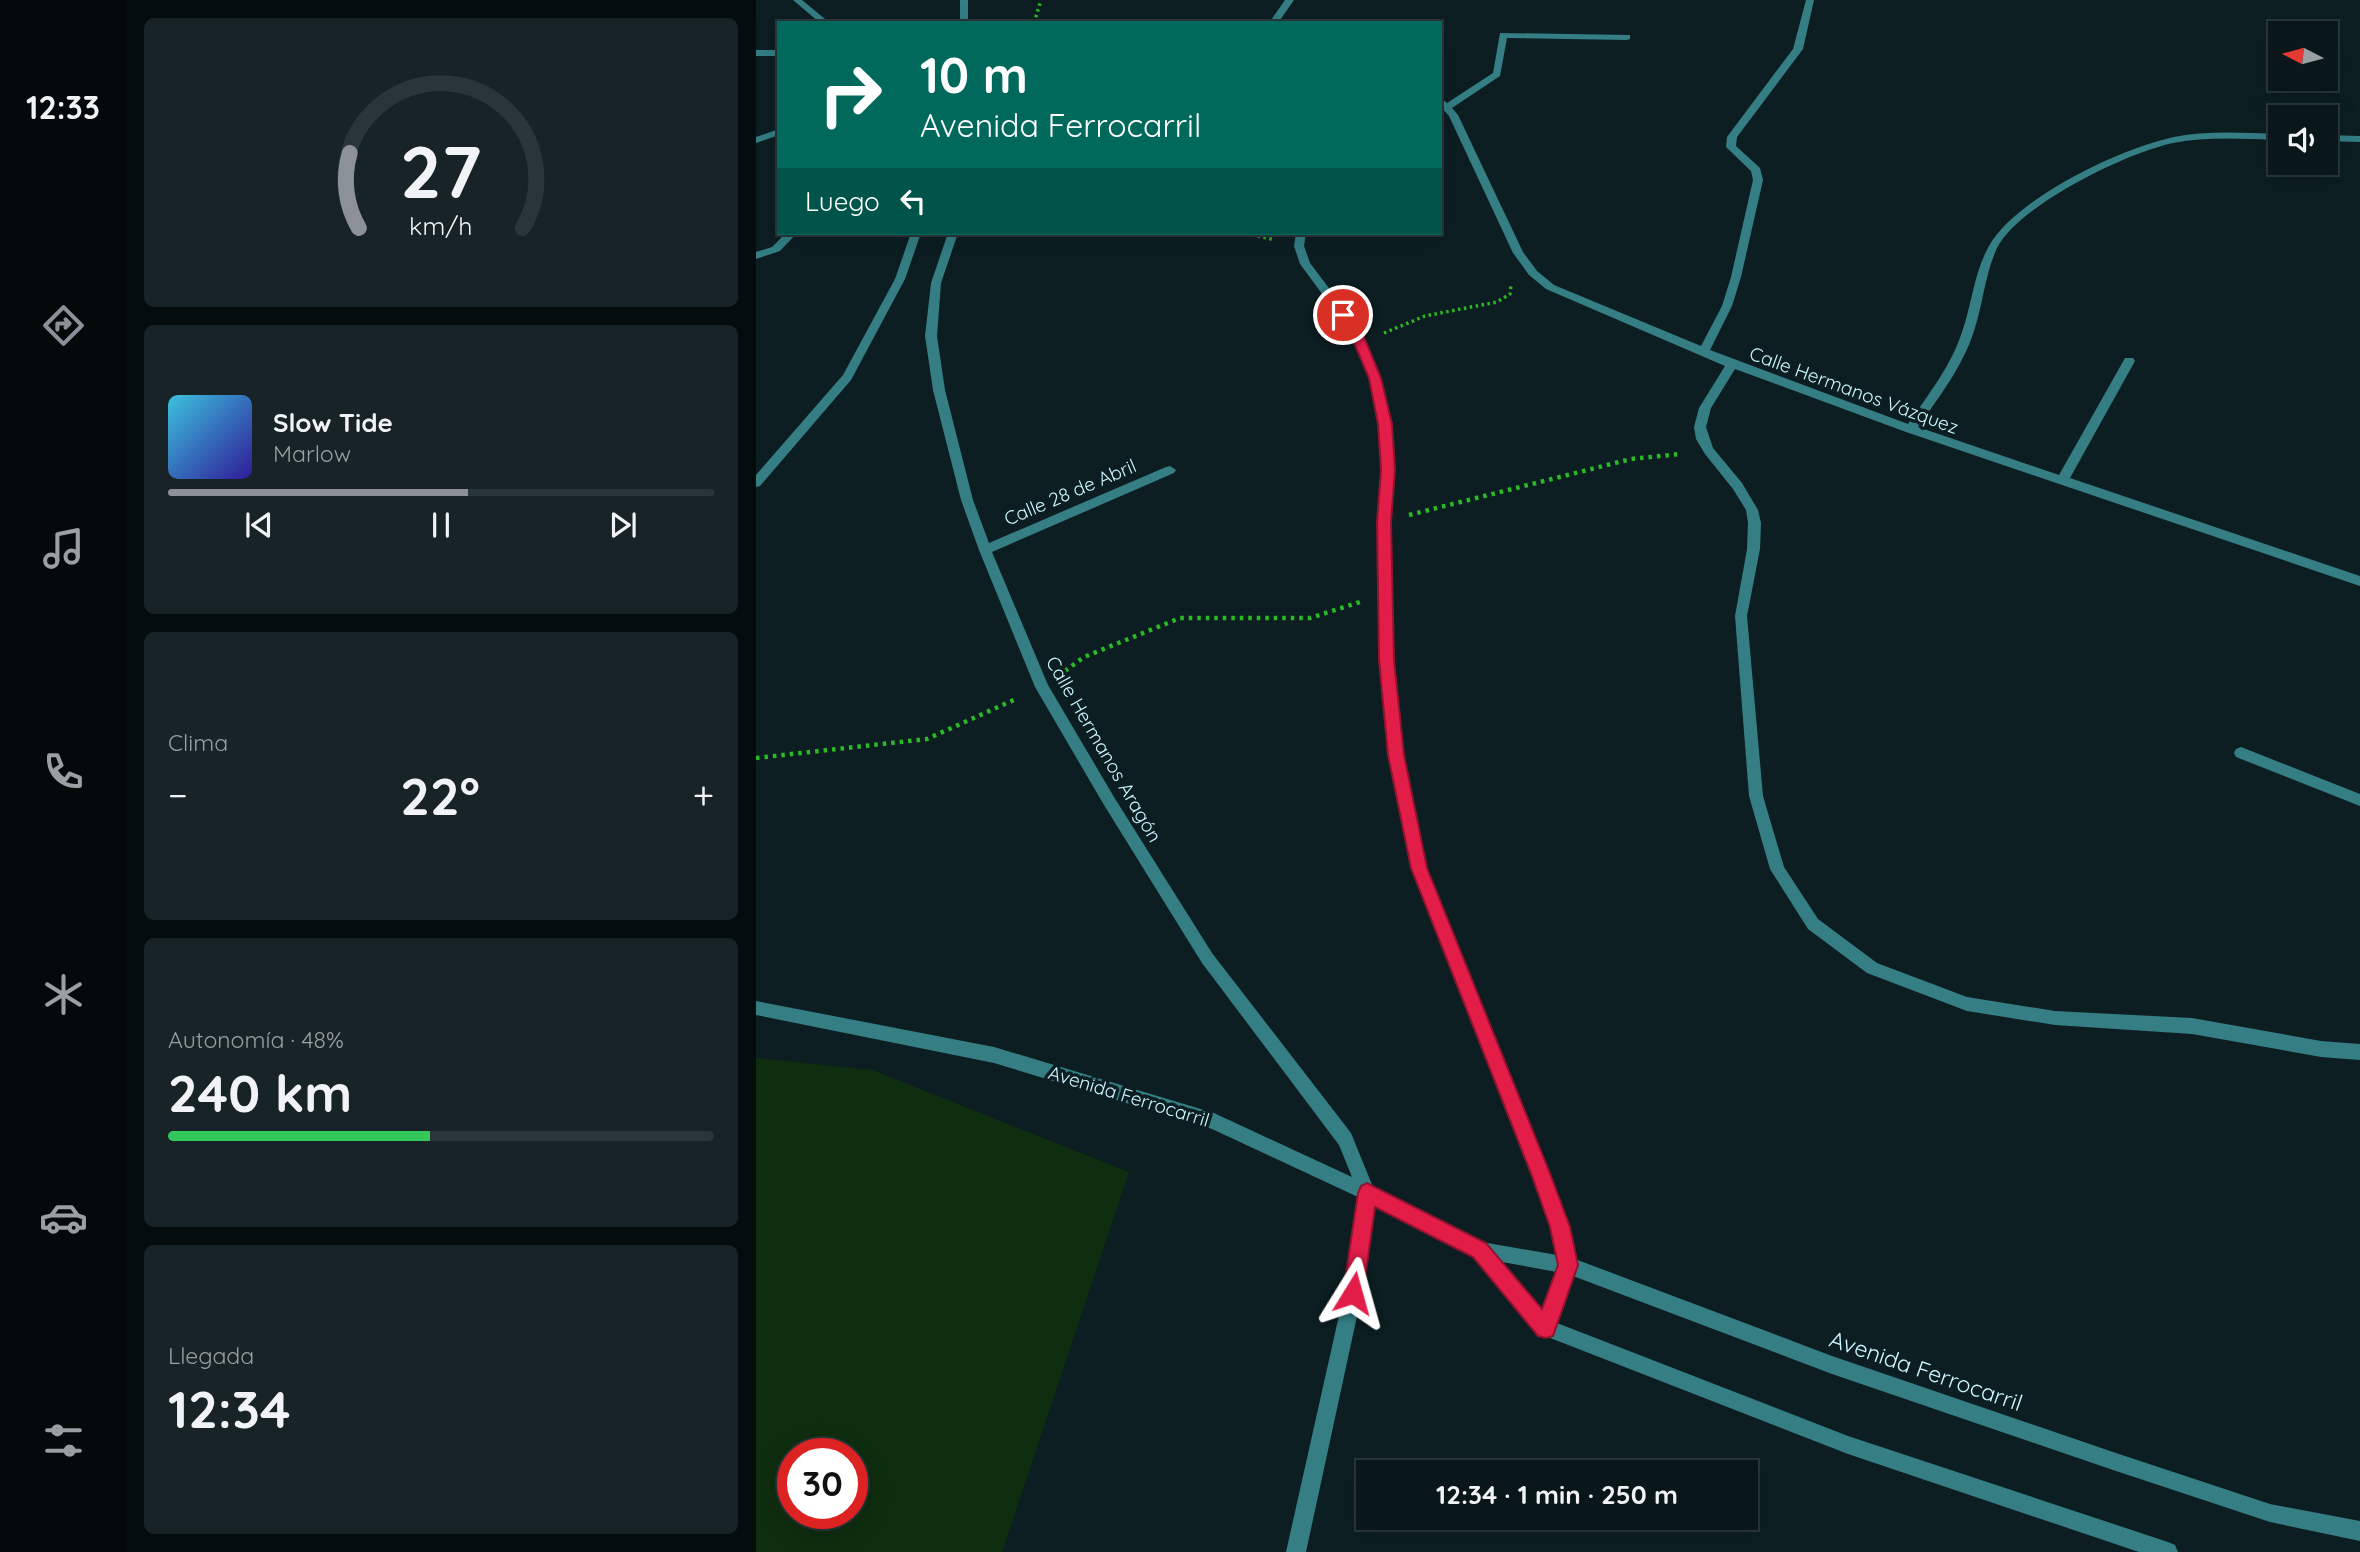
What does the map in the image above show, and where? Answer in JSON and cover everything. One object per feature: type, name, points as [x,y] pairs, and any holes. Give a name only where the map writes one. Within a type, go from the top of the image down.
[{"type":"street","points":[[797,0],[823,21]]},
{"type":"street","points":[[964,0],[964,21]]},
{"type":"street","points":[[1274,21],[1290,0]]},
{"type":"street","points":[[1704,351],[1727,306],[1758,180],[1756,170],[1731,147],[1732,137],[1798,49],[1810,0]]},
{"type":"street","points":[[1443,103],[1497,74],[1503,35],[1627,37]]},
{"type":"street","points":[[756,53],[777,53]]},
{"type":"street","name":"Calle Hermanos Vázquez","points":[[1443,103],[1453,115],[1516,249],[1533,273],[1550,287],[1732,364],[1910,429],[2360,581]]},
{"type":"street","points":[[756,139],[777,133]]},
{"type":"street","points":[[1910,429],[1953,366],[1964,345],[1997,238],[2011,223],[2066,186],[2146,148],[2195,136],[2268,137]]},
{"type":"street","points":[[2338,138],[2360,139]]},
{"type":"street","points":[[756,256],[776,249],[790,235]]},
{"type":"street","points":[[756,483],[847,377],[900,279],[915,235]]},
{"type":"street","name":"Calle Hermanos Aragón","points":[[952,235],[936,283],[931,336],[953,449],[985,550],[1042,687],[1207,958],[1345,1139],[1367,1193]]},
{"type":"street","points":[[1300,239],[1305,264],[1356,332],[1375,378],[1385,424],[1388,470],[1384,522],[1386,660],[1396,755],[1419,868],[1560,1227],[1568,1265],[1546,1328]]},
{"type":"street","points":[[2062,481],[2129,361]]},
{"type":"street","points":[[1732,364],[1701,417],[1699,434],[1707,452],[1734,479],[1751,509],[1756,531],[1741,616],[1756,796],[1777,869],[1813,924],[1872,968],[1968,1004],[2055,1018],[2192,1026],[2321,1049],[2360,1052]]},
{"type":"street","name":"Calle 28 de Abril","points":[[985,550],[1170,470]]},
{"type":"street","points":[[2241,753],[2360,800]]},
{"type":"street","name":"Avenida Ferrocarril","points":[[756,1008],[994,1055],[1214,1121],[1367,1193],[1479,1250],[1568,1265],[1832,1364],[2126,1466],[2270,1513],[2360,1531]]},
{"type":"street","points":[[1296,1552],[1353,1293],[1367,1193]]},
{"type":"street","name":"Avenida Ferrocarril","points":[[1479,1250],[1546,1328],[1848,1445],[2168,1552]]},
{"type":"path","points":[[1035,21],[1041,0]]},
{"type":"path","points":[[1361,343],[1425,316],[1497,302],[1510,294],[1516,249]]},
{"type":"path","points":[[1384,522],[1631,459],[1707,452]]},
{"type":"path","points":[[756,758],[927,739],[1042,687],[1084,657],[1180,618],[1310,618],[1385,594]]},
{"type":"green space","points":[[756,1058],[872,1070],[1129,1172],[1002,1552],[756,1552]]},
{"type":"route","points":[[1343,315],[1356,332],[1375,378],[1385,424],[1388,470],[1384,522],[1386,660],[1396,755],[1419,868],[1542,1176],[1560,1227],[1568,1265],[1546,1328],[1479,1250],[1367,1193],[1353,1293]]}]
